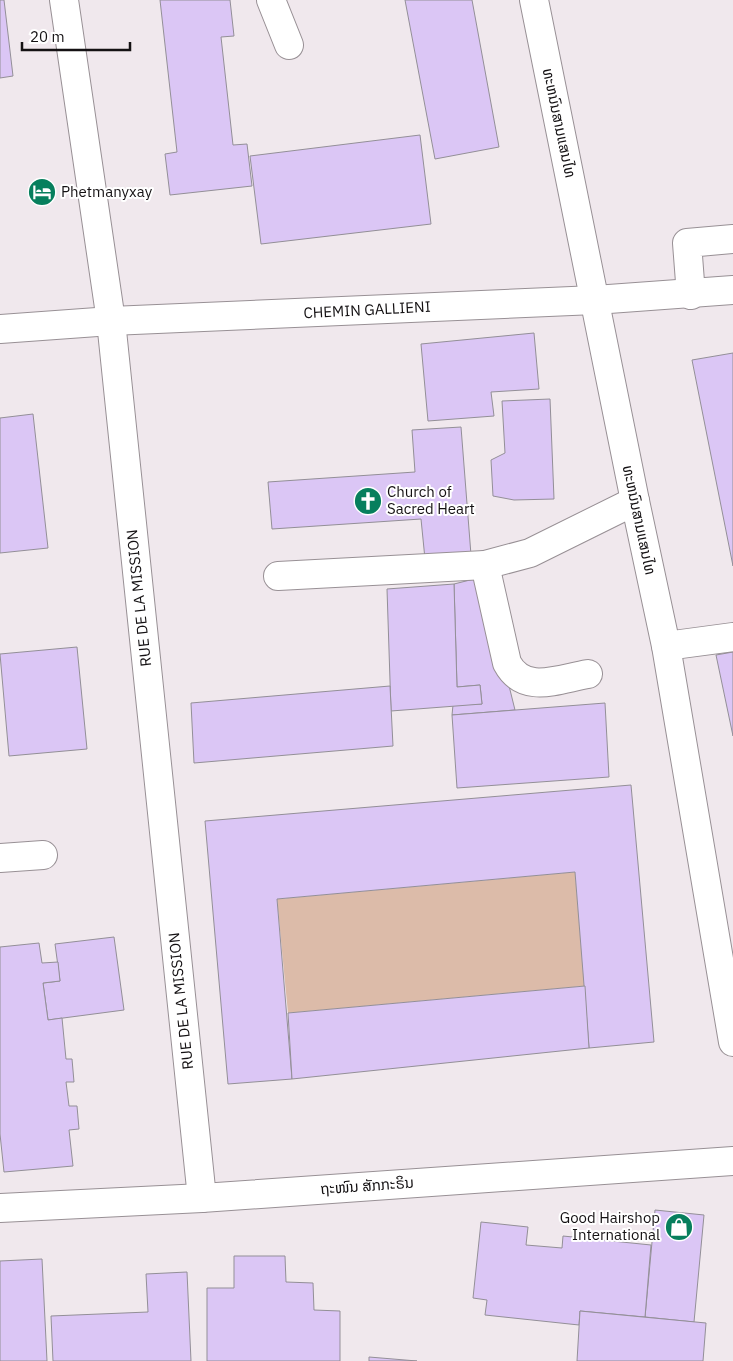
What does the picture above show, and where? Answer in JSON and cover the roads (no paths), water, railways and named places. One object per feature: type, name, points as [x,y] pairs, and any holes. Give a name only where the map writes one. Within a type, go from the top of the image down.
[{"type":"street","name":"RUE DE LA MISSION","points":[[64,0],[111,322],[202,1198]]},
{"type":"street","points":[[271,0],[288,45]]},
{"type":"street","name":"ທະຫນົນສາມແສນໄທ","points":[[534,0],[634,501],[666,646],[733,1042]]},
{"type":"street","points":[[691,295],[687,243],[733,239]]},
{"type":"street","name":"CHEMIN GALLIENI","points":[[0,329],[111,322],[691,295],[733,290]]},
{"type":"street","points":[[278,576],[485,565],[530,553],[634,501]]},
{"type":"street","points":[[485,565],[506,663],[513,675],[534,683],[588,674]]},
{"type":"street","points":[[666,646],[733,637]]},
{"type":"street","points":[[0,858],[44,855]]},
{"type":"street","name":"ຖະໜົນ ສັກກະຣິນ","points":[[0,1208],[202,1198],[733,1161]]},
{"type":"place","name":"Phetmanyxay","points":[[42,192]]},
{"type":"place","name":"Church of Sacred Heart","points":[[368,501]]},
{"type":"place","name":"Good Hairshop International","points":[[679,1227]]}]
